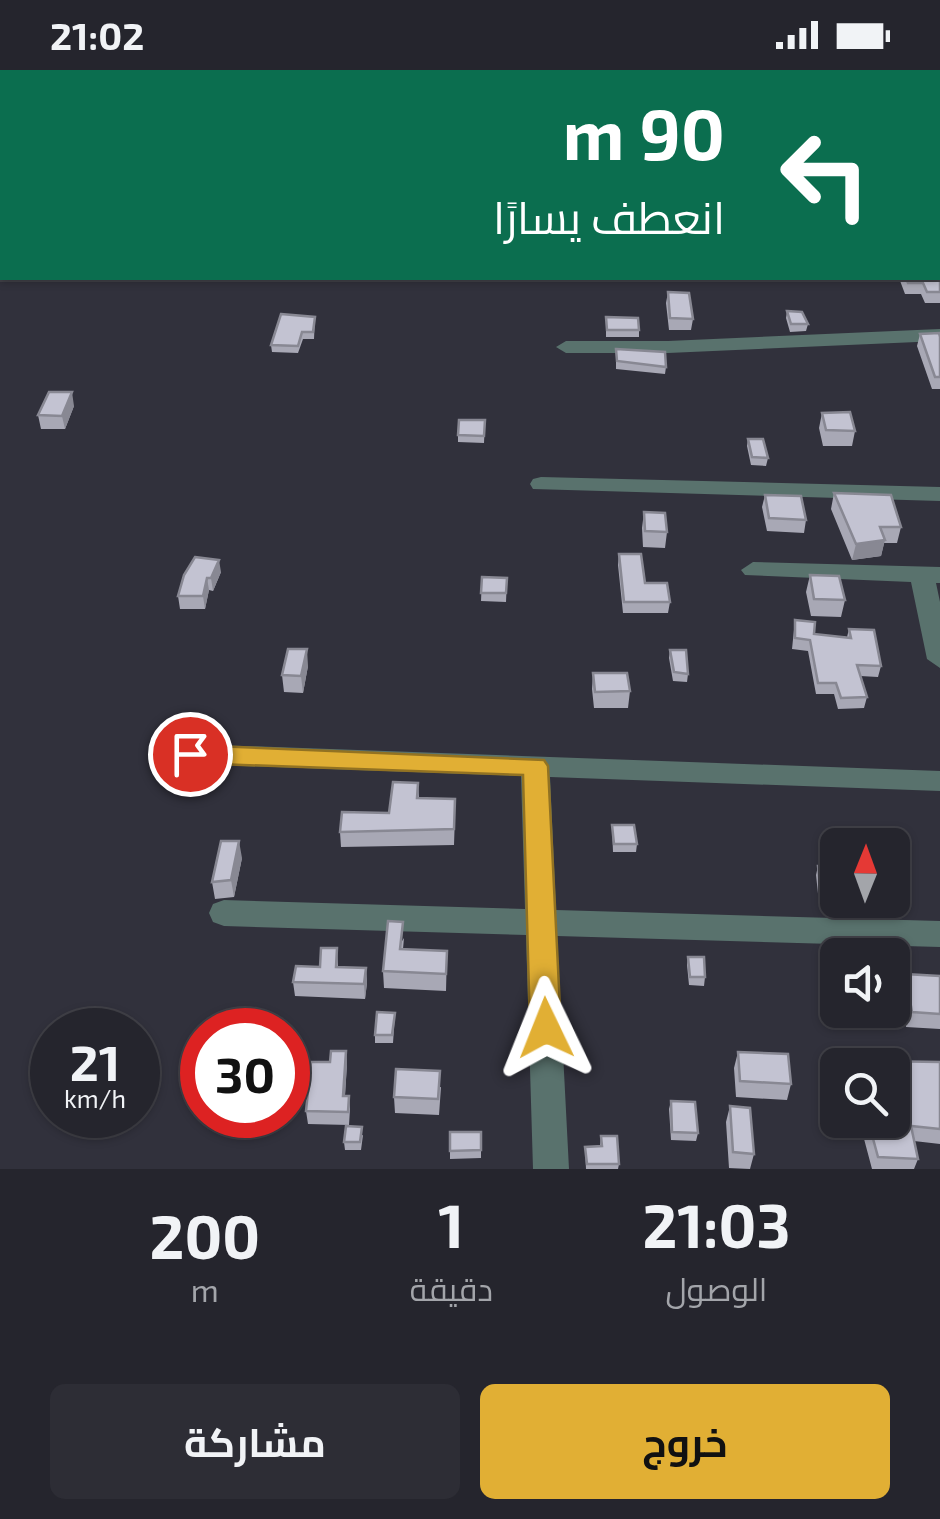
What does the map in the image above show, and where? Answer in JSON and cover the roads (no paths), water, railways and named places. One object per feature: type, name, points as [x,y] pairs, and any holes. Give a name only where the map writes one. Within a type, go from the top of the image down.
[{"type":"street","points":[[566,347],[668,347],[940,335]]},
{"type":"street","points":[[541,484],[940,494]]},
{"type":"street","points":[[752,570],[931,575],[940,659]]},
{"type":"street","points":[[190,754],[940,781]]},
{"type":"street","points":[[535,766],[551,1169]]},
{"type":"street","points":[[224,913],[940,934]]}]
